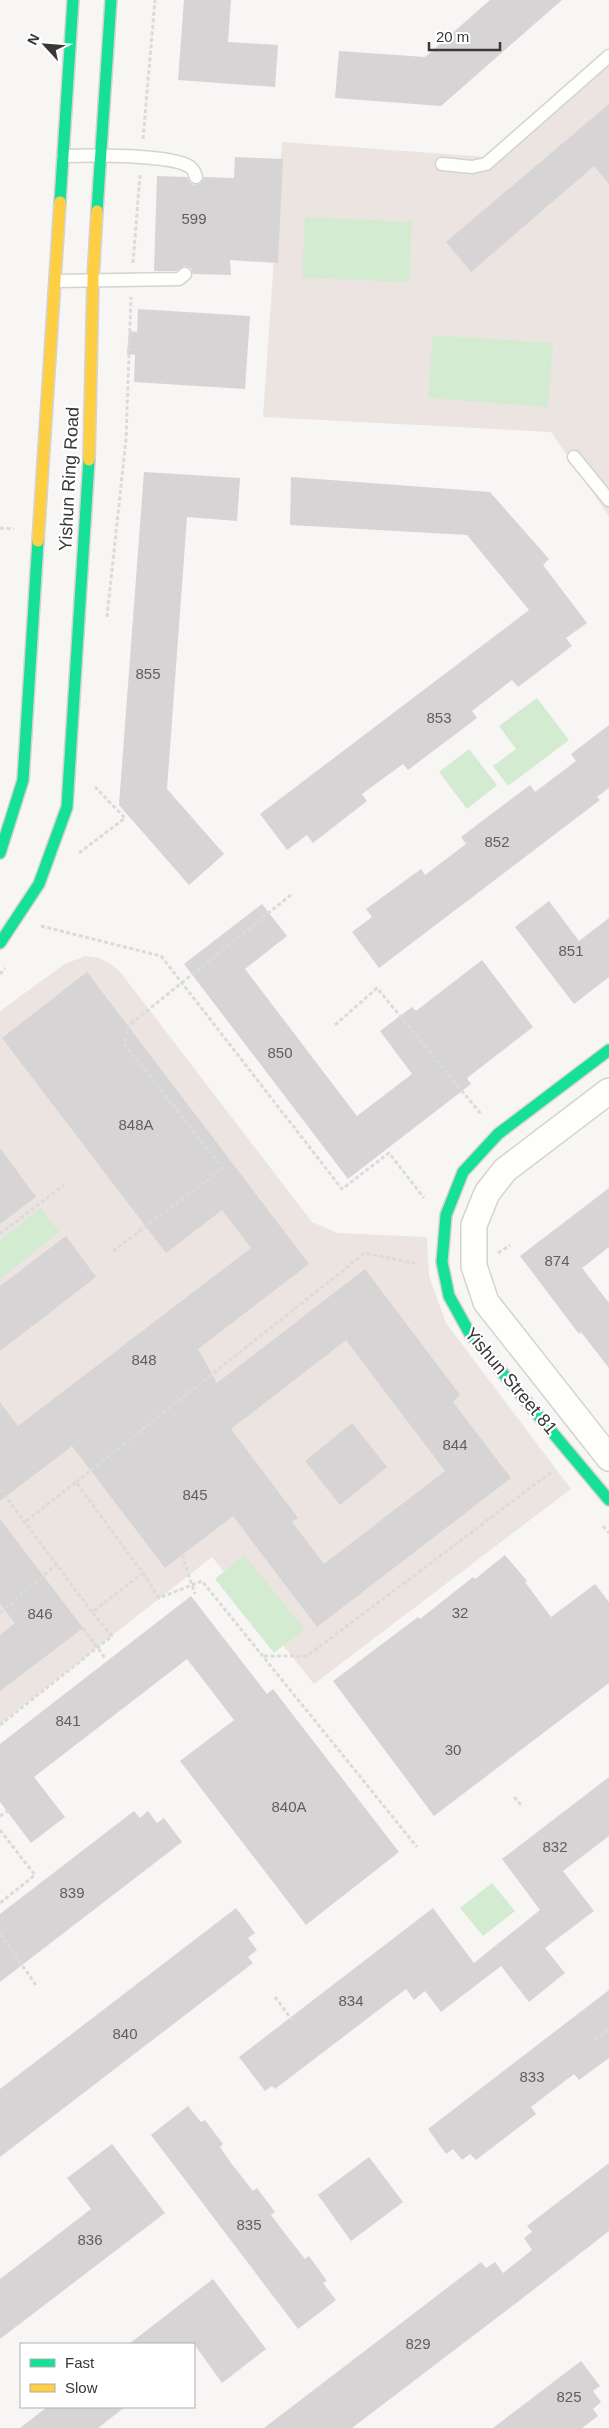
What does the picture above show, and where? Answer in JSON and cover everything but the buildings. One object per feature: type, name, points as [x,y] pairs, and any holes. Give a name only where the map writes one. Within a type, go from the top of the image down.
[{"type":"main road","name":"Yishun Ring Road","points":[[0,853],[24,780],[46,413],[57,281],[63,156],[74,0]]},
{"type":"main road","name":"Yishun Ring Road","points":[[0,943],[39,884],[66,806],[90,437],[93,279],[111,0]]},
{"type":"main road","name":"Yishun Street 81","points":[[609,1050],[498,1134],[463,1172],[446,1215],[442,1262],[450,1296],[470,1334],[609,1500]]},
{"type":"street","name":"Yishun Street 81","points":[[609,1091],[505,1170],[487,1193],[474,1226],[474,1266],[486,1302],[609,1458]]},
{"type":"lane","points":[[442,164],[472,168],[486,164],[609,56]]},
{"type":"lane","points":[[63,156],[101,155],[141,158],[188,166],[193,169],[196,177]]},
{"type":"lane","points":[[57,281],[180,279],[186,274]]},
{"type":"lane","points":[[574,456],[609,500]]},
{"type":"path","points":[[108,607],[126,439],[132,280],[155,0]]},
{"type":"path","points":[[0,528],[16,529]]},
{"type":"path","points":[[73,857],[125,818],[94,786]]},
{"type":"path","points":[[113,1251],[224,1168],[124,1044],[128,1026],[292,894]]},
{"type":"path","points":[[35,924],[162,956],[342,1189],[389,1153],[427,1202]]},
{"type":"path","points":[[336,1025],[377,988],[486,1121]]},
{"type":"path","points":[[0,1234],[64,1185]]},
{"type":"path","points":[[494,1256],[510,1245]]},
{"type":"path","points":[[25,1522],[365,1253],[424,1266]]},
{"type":"path","points":[[263,1656],[307,1656],[556,1469]]},
{"type":"path","points":[[76,1482],[143,1573],[159,1598],[202,1581],[417,1847]]},
{"type":"path","points":[[0,1489],[112,1636],[0,1725]]},
{"type":"path","points":[[182,1555],[195,1594]]},
{"type":"path","points":[[0,1613],[57,1564]]},
{"type":"path","points":[[92,1612],[143,1573]]},
{"type":"path","points":[[83,1628],[105,1658]]},
{"type":"path","points":[[514,1798],[522,1806]]},
{"type":"path","points":[[0,1816],[9,1810]]},
{"type":"path","points":[[0,1830],[35,1875],[0,1903]]},
{"type":"path","points":[[0,1934],[36,1985]]},
{"type":"path","points":[[275,1997],[296,2024]]},
{"type":"path","points":[[595,2040],[609,2028]]},
{"type":"shaded area","points":[[609,51],[609,516],[551,432],[263,417],[282,142],[487,157]]},
{"type":"shaded area","points":[[85,956],[99,958],[111,964],[121,973],[312,1222],[338,1233],[427,1237],[429,1276],[446,1323],[571,1489],[314,1684],[212,1557],[0,1724],[0,1011],[65,964]]},
{"type":"green space","points":[[305,217],[412,222],[409,282],[302,278]]},
{"type":"green space","points":[[433,335],[553,343],[548,407],[428,398]]},
{"type":"green space","points":[[537,698],[569,740],[508,786],[493,766],[516,749],[499,726]]},
{"type":"green space","points":[[469,749],[497,785],[467,809],[439,772]]},
{"type":"green space","points":[[41,1208],[59,1232],[0,1279],[0,1240]]},
{"type":"green space","points":[[244,1555],[304,1629],[274,1653],[215,1579]]},
{"type":"green space","points":[[492,1883],[515,1911],[483,1936],[460,1908]]},
{"type":"traffic: fast","points":[[60,202],[73,0]]},
{"type":"traffic: fast","points":[[97,211],[111,0]]},
{"type":"traffic: fast","points":[[0,943],[39,884],[67,807],[89,460]]},
{"type":"traffic: fast","points":[[0,853],[23,780],[38,541]]},
{"type":"traffic: fast","points":[[609,1050],[498,1134],[463,1172],[446,1215],[442,1262],[449,1296],[470,1334],[609,1500]]},
{"type":"traffic: slow","points":[[38,541],[60,202]]},
{"type":"traffic: slow","points":[[89,460],[93,279],[97,211]]}]
